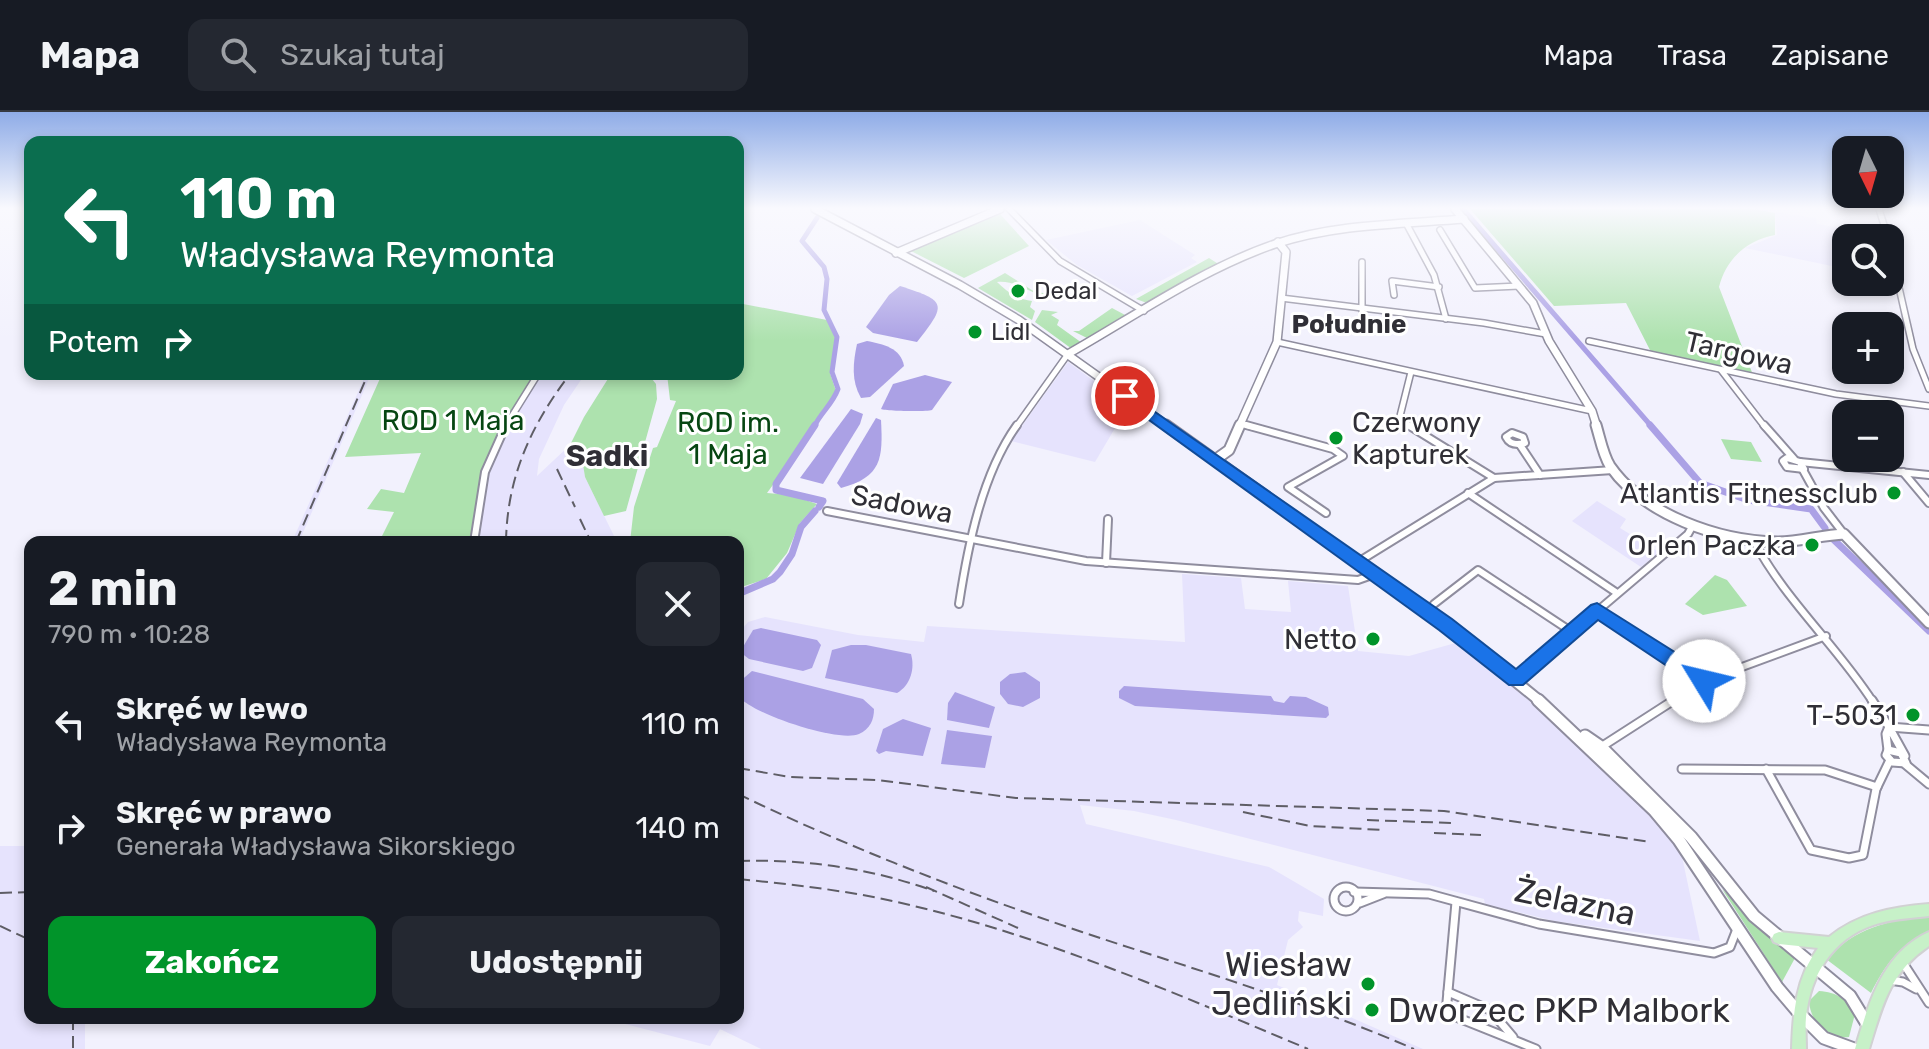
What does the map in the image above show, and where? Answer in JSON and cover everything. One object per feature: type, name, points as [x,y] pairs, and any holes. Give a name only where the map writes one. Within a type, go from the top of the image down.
[{"type":"main road","points":[[1799,1049],[1799,1013],[1813,966],[1831,943],[1863,920],[1882,914],[1929,910]]},
{"type":"main road","points":[[1779,938],[1831,943]]},
{"type":"main road","points":[[1862,1049],[1876,999],[1886,980],[1900,959],[1929,938]]},
{"type":"street","points":[[896,253],[980,296],[1068,354],[1375,574],[1516,680],[1598,749],[1691,837],[1742,903],[1779,938],[1841,988],[1856,1004],[1869,1027]]},
{"type":"street","points":[[1052,253],[1060,261],[1144,311]]},
{"type":"street","points":[[959,604],[969,539],[1005,442],[1068,354],[1250,253]]},
{"type":"street","points":[[1215,460],[1227,453],[1277,342],[1282,253]]},
{"type":"street","points":[[1421,253],[1439,287],[1446,319]]},
{"type":"street","points":[[1454,253],[1475,288],[1519,286]]},
{"type":"street","points":[[1492,253],[1535,307],[1546,334],[1592,411],[1604,455],[1630,490],[1676,520],[1754,541],[1782,542],[1816,535],[1844,534]]},
{"type":"street","points":[[1362,262],[1362,310]]},
{"type":"street","points":[[1394,295],[1392,281],[1439,287]]},
{"type":"street","points":[[1901,296],[1913,349],[1929,389]]},
{"type":"street","points":[[1281,298],[1546,334]]},
{"type":"street","name":"Targowa","points":[[1589,341],[1836,394],[1929,406]]},
{"type":"street","points":[[1277,342],[1592,411]]},
{"type":"street","points":[[1721,370],[1775,440],[1800,464],[1810,485],[1844,534],[1929,623]]},
{"type":"street","points":[[1411,372],[1398,419],[1494,478]]},
{"type":"street","points":[[474,536],[477,505],[493,447],[534,380]]},
{"type":"street","points":[[1241,424],[1333,449],[1343,456],[1288,487],[1326,513]]},
{"type":"street","points":[[1775,440],[1785,459],[1783,463],[1810,485]]},
{"type":"street","points":[[1520,445],[1540,475]]},
{"type":"street","points":[[1785,459],[1832,467]]},
{"type":"street","points":[[1793,470],[1800,464]]},
{"type":"street","points":[[1358,562],[1494,478],[1613,470]]},
{"type":"street","points":[[1903,472],[1929,475]]},
{"type":"street","points":[[1903,472],[1929,503]]},
{"type":"street","points":[[1468,493],[1617,593]]},
{"type":"street","name":"Sadowa","points":[[827,511],[1106,563],[1358,580],[1375,574]]},
{"type":"street","points":[[1106,563],[1108,519]]},
{"type":"street","points":[[1516,680],[1692,530],[1693,525]]},
{"type":"street","points":[[1754,541],[1775,578],[1826,636],[1873,700],[1905,760]]},
{"type":"street","points":[[1434,604],[1478,570],[1572,632]]},
{"type":"street","points":[[1597,610],[1704,681]]},
{"type":"street","points":[[1598,749],[1704,681],[1826,636]]},
{"type":"street","points":[[1889,727],[1929,730]]},
{"type":"street","points":[[1889,727],[1886,754],[1890,760]]},
{"type":"street","points":[[1598,749],[1679,840],[1777,987],[1799,1013],[1824,1038],[1854,1049]]},
{"type":"street","points":[[1888,750],[1897,751],[1929,784]]},
{"type":"street","points":[[1766,769],[1811,850],[1849,858],[1863,855],[1885,764],[1890,760],[1905,760]]},
{"type":"street","points":[[1682,769],[1825,770],[1877,787]]},
{"type":"street","points":[[1340,888],[1354,892],[1359,904],[1356,909],[1347,911],[1334,901],[1333,894],[1340,888]]},
{"type":"street","name":"Żelazna","points":[[1354,892],[1429,894],[1539,924],[1665,946],[1724,952],[1731,947],[1738,926]]},
{"type":"street","name":"Żelazna","points":[[1359,904],[1386,893]]},
{"type":"street","points":[[1456,902],[1446,1013],[1536,1049]]},
{"type":"street","points":[[1900,959],[1929,1003]]},
{"type":"street","points":[[1886,980],[1903,982],[1919,990]]},
{"type":"street","points":[[1448,992],[1490,1010],[1515,1040]]},
{"type":"shaded area","points":[[1062,253],[1191,253],[1195,255],[1191,258],[1197,262],[1132,296],[1077,265]]},
{"type":"shaded area","points":[[1768,253],[1832,253],[1832,266]]},
{"type":"shaded area","points":[[900,286],[927,296],[937,305],[934,319],[917,342],[873,333],[866,327],[889,295]]},
{"type":"shaded area","points":[[867,341],[895,351],[904,366],[870,397],[861,398],[854,378],[855,358],[857,344]]},
{"type":"shaded area","points":[[1068,362],[1128,406],[1095,462],[1011,441]]},
{"type":"shaded area","points":[[925,375],[952,382],[932,410],[881,409],[893,384]]},
{"type":"shaded area","points":[[363,380],[368,380],[302,536],[295,536]]},
{"type":"shaded area","points":[[537,380],[581,380],[564,405],[539,459],[537,476],[570,445],[580,445],[585,477],[614,536],[478,536],[482,490],[499,442]]},
{"type":"shaded area","points":[[851,409],[863,414],[860,424],[823,484],[800,478]]},
{"type":"shaded area","points":[[876,418],[881,420],[882,433],[877,464],[865,478],[841,488],[837,483]]},
{"type":"shaded area","points":[[1597,501],[1626,519],[1620,528],[1659,552],[1641,567],[1572,521]]},
{"type":"shaded area","points":[[1182,574],[1241,578],[1245,609],[1291,612],[1288,581],[1348,586],[1358,651],[1409,656],[1459,642],[1505,677],[1627,789],[1681,852],[1700,941],[1554,921],[1485,904],[1484,899],[1176,820],[1134,811],[1080,805],[1086,824],[1269,867],[1324,899],[1323,916],[1299,911],[1298,921],[1303,927],[1288,940],[1277,985],[1423,1049],[761,1049],[720,1029],[710,1046],[625,1024],[744,1024],[744,627],[748,622],[765,617],[858,635],[924,642],[927,626],[1185,642]]},
{"type":"shaded area","points":[[761,628],[817,640],[821,645],[812,668],[803,671],[749,659],[744,655],[744,645],[753,630]]},
{"type":"shaded area","points":[[851,645],[911,654],[912,670],[906,686],[897,693],[825,678],[832,650]]},
{"type":"shaded area","points":[[752,671],[863,699],[874,709],[872,720],[863,732],[848,736],[796,725],[744,701],[744,678]]},
{"type":"shaded area","points":[[1025,672],[1040,682],[1040,698],[1023,707],[1008,704],[1000,694],[1000,682],[1010,674]]},
{"type":"shaded area","points":[[1124,686],[1271,696],[1274,701],[1284,703],[1290,696],[1306,697],[1328,707],[1329,715],[1326,718],[1135,706],[1119,698],[1119,691]]},
{"type":"shaded area","points":[[955,692],[995,707],[989,728],[947,720],[948,703]]},
{"type":"shaded area","points":[[903,719],[931,728],[923,756],[886,751],[879,754],[876,751],[883,729]]},
{"type":"shaded area","points":[[947,730],[992,736],[985,768],[941,764]]},
{"type":"shaded area","points":[[0,846],[24,846],[24,1024],[85,1024],[85,1049],[0,1049]]},
{"type":"green space","points":[[914,253],[1015,253],[964,278]]},
{"type":"green space","points":[[1508,253],[1738,253],[1719,287],[1753,375],[1651,352],[1626,303],[1554,306]]},
{"type":"green space","points":[[1209,258],[1220,265],[1147,303],[1136,299]]},
{"type":"green space","points":[[1005,273],[1035,292],[1051,294],[1048,297],[1010,283],[997,282],[1012,294],[1032,301],[1030,307],[1035,311],[1032,320],[978,288]]},
{"type":"green space","name":"ROD im. 1 Maja","points":[[744,304],[827,320],[836,338],[830,373],[837,394],[819,415],[808,437],[767,493],[791,495],[817,504],[800,523],[787,553],[766,579],[744,586],[744,536],[631,536],[634,507],[653,448],[657,447],[676,401],[670,400],[668,380],[744,380]]},
{"type":"green space","points":[[1112,308],[1127,316],[1089,339],[1073,331],[1079,331]]},
{"type":"green space","points":[[1042,310],[1058,312],[1051,315],[1059,320],[1057,325],[1082,343],[1072,349],[1035,322]]},
{"type":"green space","name":"ROD 1 Maja","points":[[379,380],[531,380],[490,453],[478,493],[473,536],[382,536],[394,512],[367,509],[381,489],[404,493],[421,453],[345,457]]},
{"type":"green space","name":"ROD 1 Maja","points":[[607,380],[653,380],[656,384],[657,399],[626,511],[604,516],[585,477],[580,446],[570,445]]},
{"type":"green space","points":[[1721,439],[1751,442],[1762,462],[1731,459]]},
{"type":"green space","points":[[1715,575],[1727,580],[1747,606],[1703,615],[1685,604]]},
{"type":"green space","points":[[1722,889],[1795,958],[1782,982]]},
{"type":"green space","points":[[1929,917],[1929,931],[1894,956],[1871,993],[1826,959],[1860,933],[1886,923]]},
{"type":"green space","points":[[1819,991],[1836,995],[1852,1009],[1855,1014],[1849,1037],[1827,1032],[1813,1016],[1809,1001]]},
{"type":"waterway","points":[[812,253],[824,267],[827,279],[824,310],[837,337],[832,372],[838,389],[814,427]]},
{"type":"waterway","points":[[1501,253],[1652,427]]},
{"type":"waterway","points":[[815,425],[776,484],[776,490],[823,501],[819,507]]},
{"type":"waterway","points":[[1650,425],[1700,483],[1748,500],[1811,509],[1825,528]]},
{"type":"waterway","points":[[744,591],[773,579],[780,572],[792,554],[801,527],[815,511]]},
{"type":"waterway","points":[[1833,539],[1929,631]]},
{"type":"railway","points":[[299,536],[365,380]]},
{"type":"railway","points":[[506,536],[516,474],[533,432],[566,380]]},
{"type":"railway","points":[[557,469],[575,507]]},
{"type":"railway","points":[[580,519],[588,536]]},
{"type":"railway","points":[[744,769],[790,777],[878,780],[1016,798],[1444,811],[1651,842]]},
{"type":"railway","points":[[744,797],[822,833],[951,885],[1291,1001],[1414,1049]]},
{"type":"railway","points":[[1243,812],[1310,826],[1382,830]]},
{"type":"railway","points":[[1367,820],[1451,823]]},
{"type":"railway","points":[[1434,833],[1481,835]]},
{"type":"railway","points":[[744,861],[838,867],[886,876],[934,891]]},
{"type":"railway","points":[[744,880],[865,895],[992,927],[1099,964],[1308,1049]]},
{"type":"railway","points":[[926,887],[1018,928]]},
{"type":"railway","points":[[0,893],[24,892]]},
{"type":"railway","points":[[0,926],[24,937]]},
{"type":"railway","points":[[73,1024],[73,1049]]},
{"type":"place","name":"Dedal","points":[[1018,291]]},
{"type":"place","name":"Lidl","points":[[975,332]]},
{"type":"place","name":"Czerwony Kapturek","points":[[1336,438]]},
{"type":"place","name":"Atlantis Fitnessclub","points":[[1894,493]]},
{"type":"place","name":"Orlen Paczka","points":[[1812,545]]},
{"type":"place","name":"Netto","points":[[1373,639]]},
{"type":"place","name":"T-5031","points":[[1913,715]]},
{"type":"place","name":"Wiesław Jedliński","points":[[1368,984]]},
{"type":"place","name":"Dworzec PKP Malbork","points":[[1372,1010]]},
{"type":"district","name":"Południe","points":[[1349,324]]},
{"type":"district","name":"Sadki","points":[[607,456]]},
{"type":"route","points":[[1125,396],[1446,625],[1516,680],[1597,610],[1704,681]]}]
